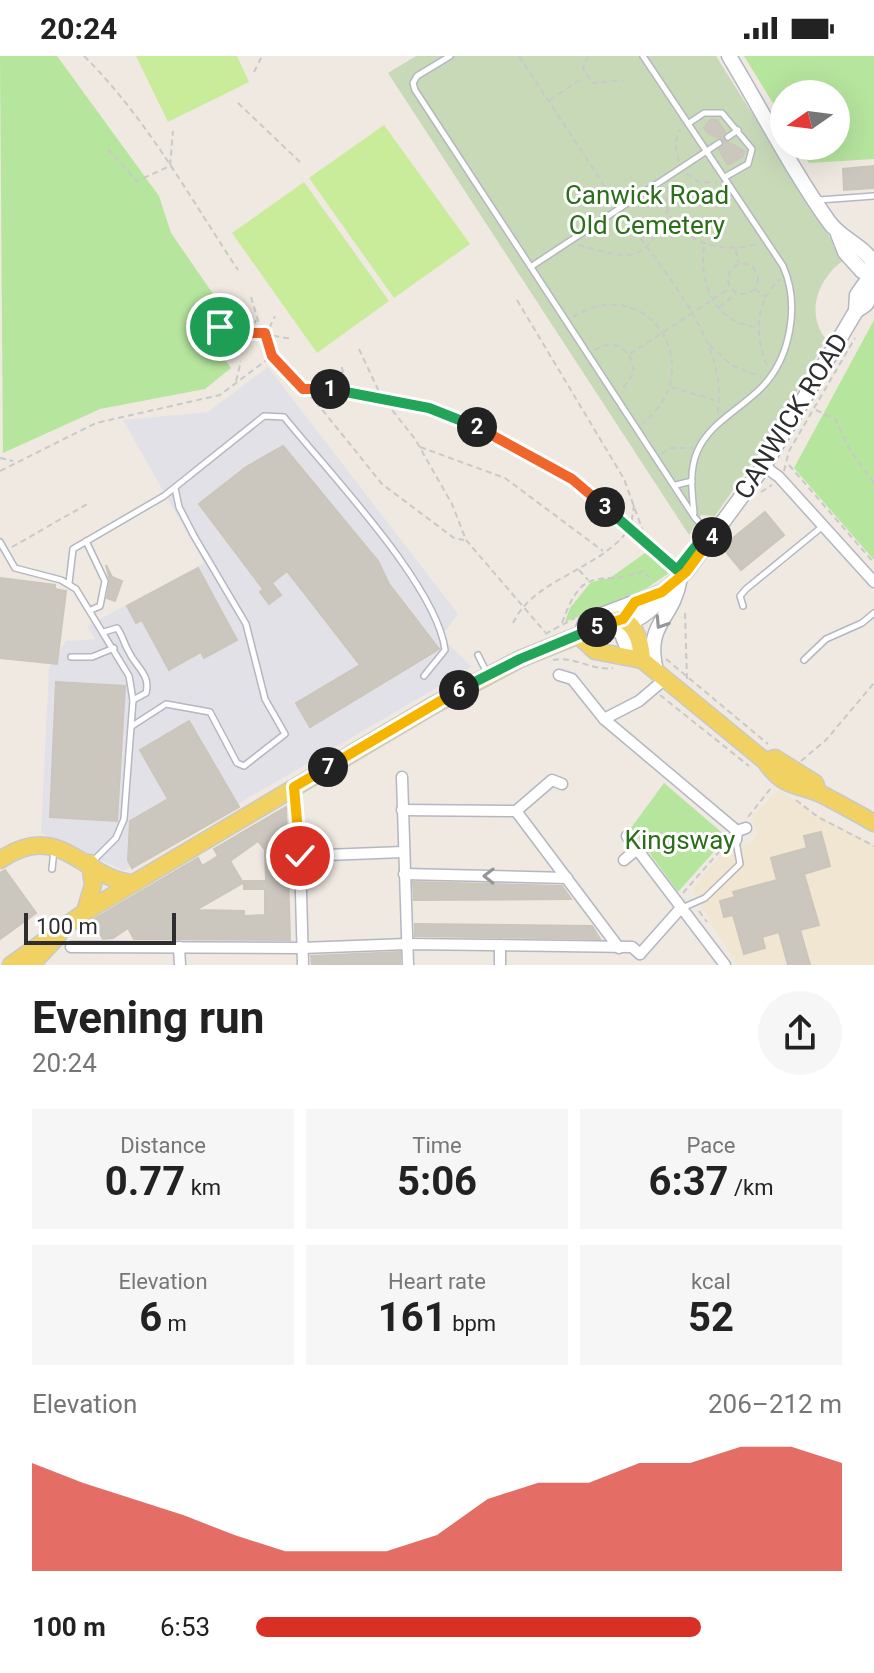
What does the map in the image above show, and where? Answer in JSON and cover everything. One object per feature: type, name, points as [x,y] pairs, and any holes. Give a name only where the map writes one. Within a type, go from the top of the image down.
[{"type":"main road","points":[[729,56],[814,200],[838,234],[845,252],[862,271],[874,268]]},
{"type":"main road","name":"CANWICK ROAD","points":[[856,311],[857,295],[874,268]]},
{"type":"main road","name":"CANWICK ROAD","points":[[624,623],[654,606],[675,576],[713,536],[764,466],[856,311],[866,304],[874,289]]},
{"type":"main road","points":[[658,680],[651,648],[653,634],[676,600],[675,576]]},
{"type":"main road","name":"CANWICK ROAD","points":[[11,965],[42,939],[85,912],[488,674],[580,637],[586,621],[662,592]]},
{"type":"main road","points":[[624,623],[635,602]]},
{"type":"main road","points":[[624,623],[588,630],[580,637],[595,651],[642,660]]},
{"type":"main road","points":[[624,623],[642,644],[642,660],[658,680],[763,759],[774,774],[794,789],[818,793],[874,823]]},
{"type":"main road","points":[[0,860],[27,848],[54,847],[90,863],[106,877],[134,883]]},
{"type":"main road","points":[[85,912],[93,885],[90,863]]},
{"type":"main road","name":"CANWICK ROAD","points":[[31,965],[63,928]]},
{"type":"main road","points":[[49,965],[51,945]]},
{"type":"street","points":[[764,466],[779,477],[874,582]]},
{"type":"street","points":[[559,675],[572,679],[604,719],[740,833]]},
{"type":"street","points":[[604,719],[658,680]]},
{"type":"street","points":[[402,810],[516,811],[557,782],[550,766]]},
{"type":"street","points":[[402,777],[408,965]]},
{"type":"street","points":[[294,787],[300,856],[303,965]]},
{"type":"street","points":[[516,811],[619,948]]},
{"type":"street","points":[[627,836],[725,965]]},
{"type":"street","points":[[624,860],[637,849]]},
{"type":"street","points":[[300,856],[403,852]]},
{"type":"street","points":[[404,874],[567,878]]},
{"type":"street","points":[[71,947],[302,948],[407,944],[632,947],[640,959],[680,909]]},
{"type":"street","points":[[83,947],[84,933]]},
{"type":"street","points":[[500,945],[500,965]]},
{"type":"street","points":[[179,947],[180,965]]},
{"type":"lane","points":[[450,56],[417,76],[413,83],[415,90],[695,518],[713,536]]},
{"type":"lane","points":[[643,56],[787,275],[791,311],[788,337],[772,375],[711,431],[698,449],[692,481],[695,518]]},
{"type":"lane","points":[[689,123],[713,111],[727,116],[752,149],[752,159],[725,178]]},
{"type":"lane","points":[[728,137],[738,130]]},
{"type":"lane","points":[[532,266],[719,143]]},
{"type":"lane","points":[[814,200],[874,196]]},
{"type":"lane","points":[[69,583],[73,549],[175,488],[264,416],[284,417],[413,576],[443,630],[445,650],[424,676]]},
{"type":"lane","points":[[676,485],[692,481]]},
{"type":"lane","points":[[132,726],[166,704],[210,712],[237,763],[244,766],[285,734],[265,699],[246,624],[179,507],[175,488]]},
{"type":"lane","points":[[743,606],[740,596],[746,589],[824,525]]},
{"type":"lane","points":[[86,541],[105,581],[100,606],[91,610]]},
{"type":"lane","points":[[0,542],[15,568],[69,583],[91,610],[129,676],[133,700],[132,726],[128,798],[123,825],[110,846],[90,863]]},
{"type":"lane","points":[[804,660],[826,639],[862,623],[874,613]]},
{"type":"lane","points":[[104,632],[117,628],[129,653],[143,671],[148,685],[146,693],[133,700]]},
{"type":"lane","points":[[71,657],[104,655],[114,648]]},
{"type":"lane","points":[[478,655],[488,674]]},
{"type":"lane","points":[[680,909],[705,898],[740,864],[740,833]]},
{"type":"lane","points":[[52,869],[54,847]]},
{"type":"path","points":[[84,56],[104,76],[170,166],[238,270]]},
{"type":"path","points":[[254,72],[262,56]]},
{"type":"path","points":[[519,56],[710,344],[721,383],[711,431]]},
{"type":"path","points":[[549,101],[585,77],[588,56]]},
{"type":"path","points":[[585,77],[592,83],[603,84],[614,79],[623,80]]},
{"type":"path","points":[[238,103],[300,162]]},
{"type":"path","points":[[170,166],[173,131]]},
{"type":"path","points":[[108,149],[137,181],[170,166]]},
{"type":"path","points":[[673,173],[666,191],[668,207],[685,233],[704,245],[736,250],[766,239]]},
{"type":"path","points":[[565,245],[576,244],[613,256],[628,255],[646,248],[660,228],[668,207]]},
{"type":"path","points":[[704,245],[702,265],[712,299],[718,308],[739,323],[758,327]]},
{"type":"path","points":[[736,250],[738,265]]},
{"type":"path","points":[[730,288],[729,273],[738,265],[753,267],[757,273],[755,289]]},
{"type":"path","points":[[710,344],[745,373],[764,378],[772,375],[760,348],[759,312],[775,284],[787,275]]},
{"type":"path","points":[[630,354],[730,288]]},
{"type":"path","points":[[730,288],[743,295],[755,289]]},
{"type":"path","points":[[755,289],[767,298]]},
{"type":"path","points":[[718,308],[737,293]]},
{"type":"path","points":[[251,297],[256,320],[272,356],[316,402],[320,411],[382,484],[454,538],[466,540]]},
{"type":"path","points":[[517,300],[624,479],[648,545]]},
{"type":"path","points":[[568,320],[595,306],[621,306],[647,316],[663,333],[673,361],[671,387],[654,414],[638,427]]},
{"type":"path","points":[[264,333],[275,316]]},
{"type":"path","points":[[251,333],[256,320]]},
{"type":"path","points":[[220,327],[233,343],[251,333],[293,339]]},
{"type":"path","points":[[589,352],[609,344],[625,348],[630,354],[634,372],[630,383],[616,394]]},
{"type":"path","points":[[359,349],[381,396],[419,447],[452,504],[466,540],[546,633]]},
{"type":"path","points":[[847,352],[785,459],[874,563]]},
{"type":"path","points":[[0,471],[96,423],[220,395],[272,356]]},
{"type":"path","points":[[236,382],[241,361]]},
{"type":"path","points":[[342,367],[345,386],[351,392]]},
{"type":"path","points":[[671,387],[719,402]]},
{"type":"path","points":[[303,389],[381,396],[429,408],[488,431],[572,479],[677,570],[675,576]]},
{"type":"path","points":[[316,402],[327,400],[342,391]]},
{"type":"path","points":[[320,411],[327,400]]},
{"type":"path","points":[[815,409],[835,419],[850,450],[874,483]]},
{"type":"path","points":[[657,457],[669,448],[685,445],[698,449]]},
{"type":"path","points":[[419,447],[505,478],[603,551]]},
{"type":"path","points":[[0,458],[15,461]]},
{"type":"path","points":[[785,470],[789,465]]},
{"type":"path","points":[[760,492],[770,488]]},
{"type":"path","points":[[5,550],[89,503]]},
{"type":"path","points":[[513,623],[521,605],[603,551],[630,528],[634,504]]},
{"type":"path","points":[[577,569],[589,581]]},
{"type":"path","points":[[576,618],[561,625],[578,590],[589,581],[643,571],[649,577]]},
{"type":"path","points":[[685,613],[687,679]]},
{"type":"path","points":[[661,653],[763,759]]},
{"type":"path","points":[[549,663],[568,658],[598,669],[620,666]]},
{"type":"path","points":[[658,680],[763,759]]},
{"type":"path","points":[[794,761],[801,761],[826,740],[874,683]]},
{"type":"path","points":[[792,797],[818,817],[874,846]]},
{"type":"shaded area","points":[[268,367],[458,614],[441,637],[472,667],[124,871],[41,833],[49,668],[66,641],[95,639],[87,626],[204,563],[123,420],[208,412]]},
{"type":"shaded area","points":[[779,790],[827,821],[874,844],[874,965],[738,965],[697,900],[693,888],[730,843],[749,844],[758,835],[752,816]]},
{"type":"green space","points":[[0,56],[57,56],[159,196],[171,233],[229,317],[208,337],[231,368],[205,389],[100,409],[3,453]]},
{"type":"green space","points":[[136,56],[237,56],[249,82],[168,122]]},
{"type":"green space","name":"Canwick Road Old Cemetery","points":[[416,56],[716,56],[770,142],[770,160],[781,160],[844,260],[827,276],[817,296],[816,318],[826,339],[780,422],[715,516],[701,515],[689,535],[388,73]]},
{"type":"green space","points":[[744,56],[874,56],[874,159],[809,163],[807,160],[850,160],[850,80],[770,80],[770,98]]},
{"type":"green space","points":[[384,125],[470,244],[394,298],[309,178]]},
{"type":"green space","points":[[304,182],[389,301],[317,353],[232,233]]},
{"type":"green space","points":[[874,320],[874,560],[794,468]]},
{"type":"green space","points":[[648,551],[672,571],[647,588],[565,622],[570,608],[591,582],[610,578]]},
{"type":"green space","name":"Kingsway","points":[[664,783],[727,837],[678,892],[631,828]]},
{"type":"building","points":[[711,119],[717,120],[725,132],[723,139],[709,134],[704,128]]},
{"type":"building","points":[[723,139],[744,151],[743,156],[728,165],[719,150],[724,145]]},
{"type":"building","points":[[874,166],[874,188],[844,190],[843,169]]},
{"type":"building","points":[[283,446],[378,561],[389,584],[439,649],[310,727],[296,703],[360,665],[287,571],[272,583],[281,595],[269,604],[260,592],[263,589],[199,504],[246,467]]},
{"type":"building","points":[[765,512],[784,535],[741,570],[722,547]]},
{"type":"building","points":[[106,565],[112,577],[122,581],[115,601],[107,598],[110,581]]},
{"type":"building","points":[[198,568],[237,640],[204,658],[201,652],[169,670],[142,620],[136,623],[127,606]]},
{"type":"building","points":[[0,578],[55,585],[55,589],[66,591],[57,664],[0,658]]},
{"type":"building","points":[[56,682],[125,686],[117,821],[50,817]]},
{"type":"building","points":[[189,721],[239,807],[132,868],[128,860],[130,821],[168,799],[140,750]]},
{"type":"building","points":[[286,807],[290,940],[134,939],[128,928],[113,938],[103,939],[99,932],[93,935],[86,925],[198,858],[202,866],[218,856],[214,849]],"holes":[[[258,841],[265,850],[266,881],[244,881],[244,889],[265,889],[265,915],[244,916],[244,911],[196,910],[243,883],[230,861]]]},
{"type":"building","points":[[821,832],[830,866],[804,874],[819,925],[800,930],[810,965],[788,965],[779,932],[762,937],[765,948],[744,954],[733,915],[724,917],[720,901],[735,897],[733,892],[777,880],[771,858],[807,848],[804,836]]},
{"type":"building","points":[[5,870],[36,913],[0,939],[0,873]]},
{"type":"building","points":[[413,882],[562,886],[571,899],[414,900]]},
{"type":"building","points":[[415,924],[592,926],[600,939],[415,936]]},
{"type":"building","points":[[400,952],[400,964],[312,965],[311,956]]},
{"type":"route","points":[[220,327],[233,343],[251,333],[265,333],[272,356],[303,389],[381,396],[429,408],[488,431],[572,479],[677,570],[707,532],[713,536],[680,578],[662,592],[635,602],[623,619],[588,630],[580,637],[488,674],[294,787],[300,856]]}]
